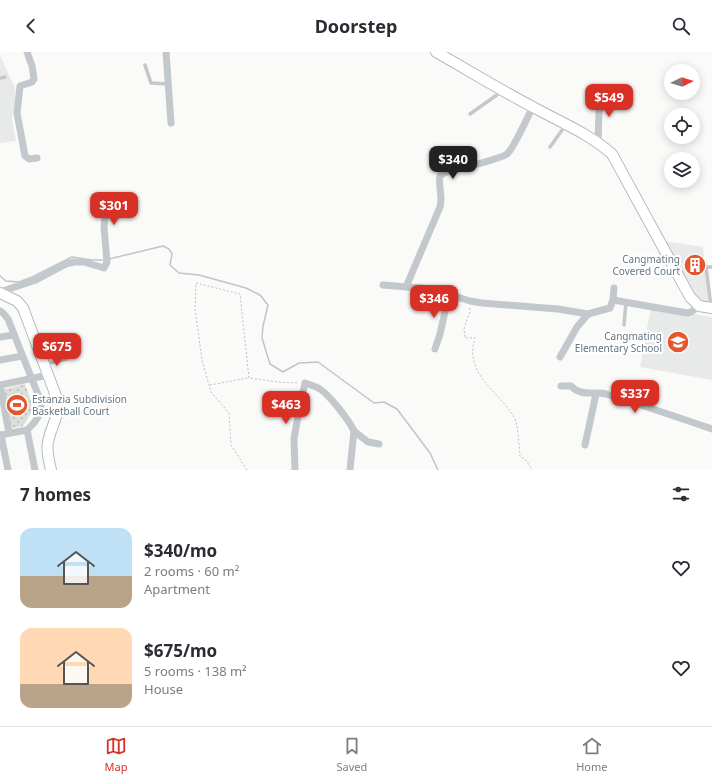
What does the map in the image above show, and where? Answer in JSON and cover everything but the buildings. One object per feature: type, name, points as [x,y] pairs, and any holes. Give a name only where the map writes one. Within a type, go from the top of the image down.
[{"type":"street","points":[[27,52],[32,66],[34,79],[32,82],[23,84],[20,87],[17,113],[25,156],[29,159],[36,158]]},
{"type":"street","points":[[166,52],[171,123]]},
{"type":"street","points":[[436,52],[532,107],[567,123],[598,142],[612,154],[690,297],[699,306],[712,308]]},
{"type":"street","points":[[598,142],[599,112],[606,92]]},
{"type":"street","points":[[406,287],[440,207],[442,197],[439,180],[440,176],[444,173],[507,154],[532,107]]},
{"type":"street","points":[[0,292],[36,280],[66,264],[74,262],[84,262],[102,268],[106,266],[104,226],[107,197]]},
{"type":"street","points":[[383,285],[432,289],[470,301],[490,304],[558,309],[588,314],[610,308],[613,300],[614,288]]},
{"type":"street","points":[[0,292],[17,301],[23,308],[56,396],[58,414],[51,430],[48,443],[50,470]]},
{"type":"street","points":[[435,349],[449,294]]},
{"type":"street","points":[[613,300],[687,313],[699,306]]},
{"type":"street","points":[[0,311],[8,319],[41,402],[41,412],[34,423],[27,430],[0,435],[8,470]]},
{"type":"street","points":[[560,357],[577,327],[588,314]]},
{"type":"street","points":[[0,337],[14,335]]},
{"type":"street","points":[[0,360],[22,356]]},
{"type":"street","points":[[9,433],[2,410],[0,385],[48,375]]},
{"type":"street","points":[[295,470],[294,439],[305,383],[325,393],[347,418],[354,431],[368,442],[379,444]]},
{"type":"street","points":[[561,386],[571,386],[574,390],[584,393],[604,393],[712,429]]},
{"type":"street","points":[[585,445],[596,394]]},
{"type":"street","points":[[27,430],[35,470]]},
{"type":"street","points":[[350,470],[354,431]]},
{"type":"lane","points":[[146,65],[152,83],[169,84]]},
{"type":"lane","points":[[0,78],[5,77]]},
{"type":"lane","points":[[470,114],[504,91]]},
{"type":"lane","points":[[550,147],[567,123]]},
{"type":"lane","points":[[459,159],[470,157],[473,158],[477,164]]},
{"type":"lane","points":[[712,267],[706,267],[712,308]]},
{"type":"lane","points":[[624,325],[626,302]]},
{"type":"lane","points":[[44,365],[67,359]]},
{"type":"path","points":[[248,470],[231,445],[229,413],[211,392],[202,360],[195,309],[196,283],[240,294],[249,378]]},
{"type":"path","points":[[470,301],[470,312],[464,328],[464,338],[475,338],[472,349],[477,370],[486,384],[515,418],[520,456],[526,460],[532,470]]},
{"type":"path","points":[[209,385],[249,378],[278,382],[305,383]]},
{"type":"shaded area","points":[[0,55],[15,88],[12,119],[16,141],[0,143]]},
{"type":"shaded area","points":[[664,241],[703,247],[709,306],[703,304],[692,292]]},
{"type":"shaded area","name":"Cangmating Elementary School","points":[[651,307],[712,317],[712,380],[640,367]]},
{"type":"shaded area","points":[[25,384],[33,410],[23,426],[8,429],[1,390]]},
{"type":"shaded area","name":"Estanzia Subdivision Basketball Court","points":[[28,396],[30,409],[6,413],[4,400]]},
{"type":"waterway","points":[[109,259],[163,246],[169,249],[172,254],[170,265],[179,273],[199,275],[246,288],[260,295],[268,305],[262,338],[270,364],[283,372],[299,363],[318,362],[374,403],[384,402],[397,409],[430,453],[438,470]]},
{"type":"waterway","points":[[0,276],[6,281],[19,282],[72,257],[105,260]]},
{"type":"place","name":"Cangmating Covered Court","points":[[695,265]]},
{"type":"place","name":"Cangmating Elementary School","points":[[678,342]]},
{"type":"place","name":"Estanzia Subdivision Basketball Court","points":[[17,405]]}]
